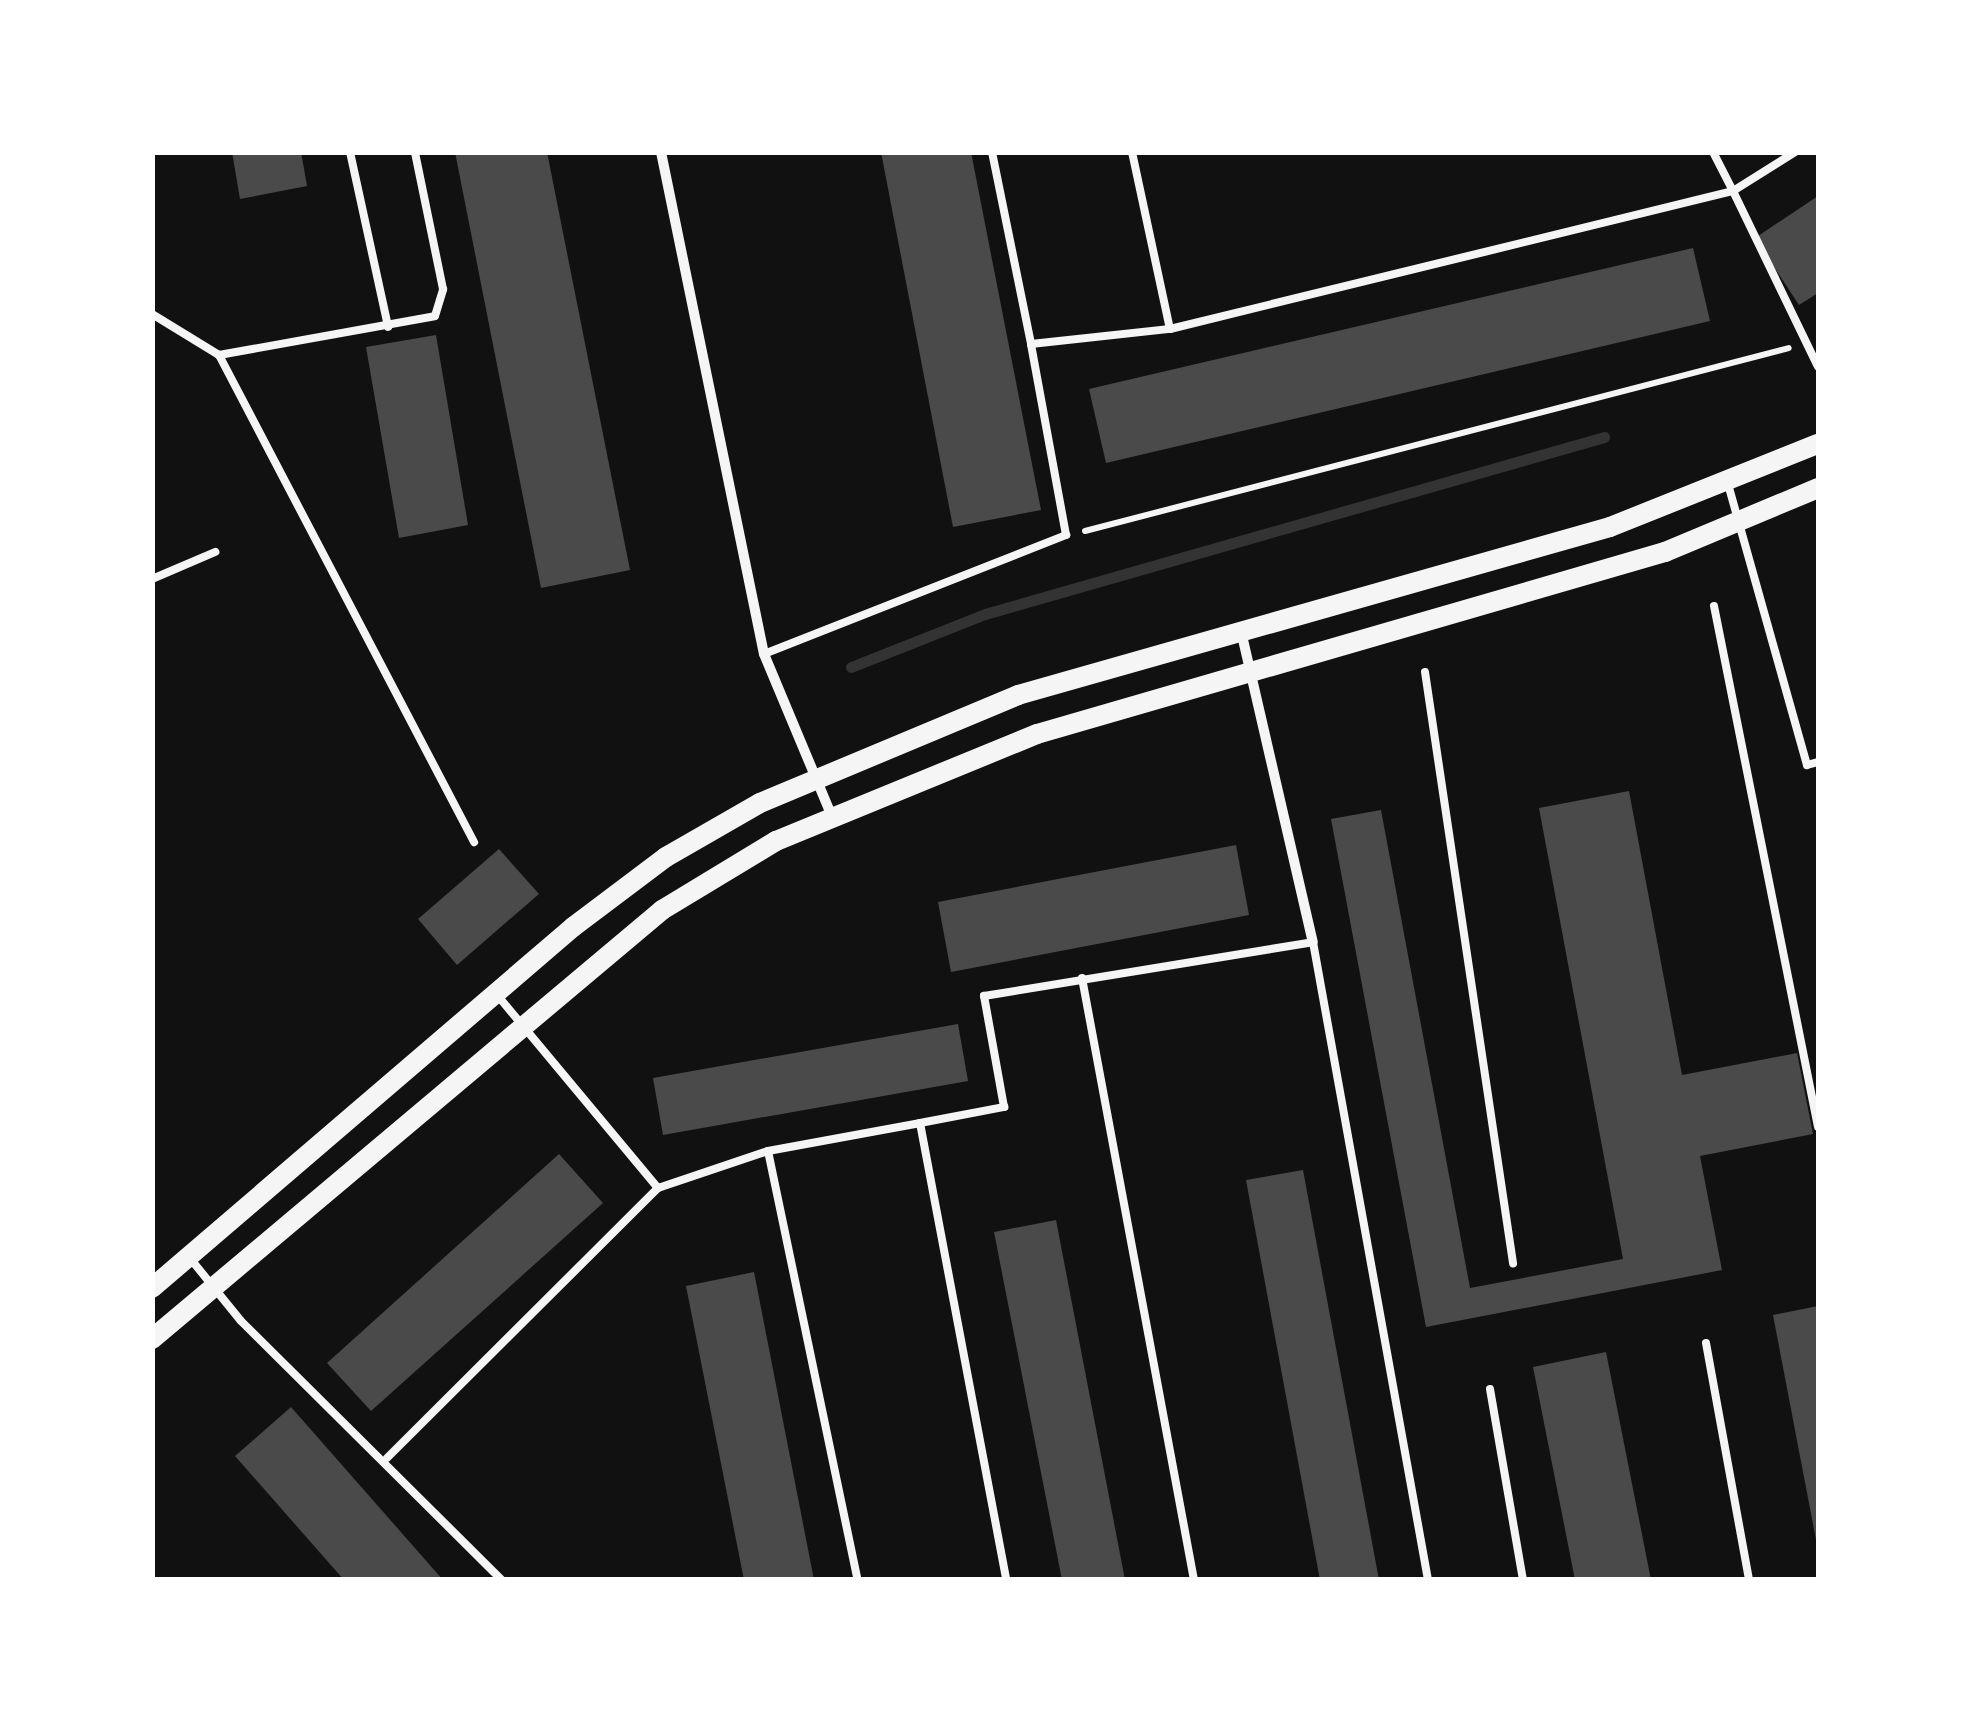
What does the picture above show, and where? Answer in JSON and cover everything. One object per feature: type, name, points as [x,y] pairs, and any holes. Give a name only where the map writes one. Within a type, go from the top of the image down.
[{"type":"main road","points":[[152,1288],[496,993],[666,857],[818,778],[1018,695],[1240,628],[1610,527],[1728,484],[1818,444]]},
{"type":"main road","points":[[152,1339],[521,1026],[692,889],[832,814],[1037,734],[1741,523],[1818,488]]},
{"type":"street","points":[[660,152],[764,654],[832,814]]},
{"type":"street","points":[[1240,628],[1313,942]]},
{"type":"lane","points":[[350,152],[388,327]]},
{"type":"lane","points":[[219,355],[435,316],[443,301],[415,152]]},
{"type":"lane","points":[[764,654],[1066,536],[992,152]]},
{"type":"lane","points":[[1132,152],[1170,329]]},
{"type":"lane","points":[[1713,152],[1818,367]]},
{"type":"lane","points":[[1030,344],[1170,329],[1733,191],[1794,152]]},
{"type":"lane","points":[[152,314],[219,355],[474,842]]},
{"type":"lane","points":[[1728,484],[1807,764],[1818,762]]},
{"type":"lane","points":[[152,579],[215,552]]},
{"type":"lane","points":[[1714,606],[1818,1126]]},
{"type":"lane","points":[[1425,672],[1512,1263]]},
{"type":"lane","points":[[387,1458],[658,1188],[768,1150],[1004,1108],[984,996],[1313,942],[1428,1580]]},
{"type":"lane","points":[[1082,978],[1194,1580]]},
{"type":"lane","points":[[496,993],[658,1188]]},
{"type":"lane","points":[[920,1123],[1006,1580]]},
{"type":"lane","points":[[768,1150],[858,1580]]},
{"type":"lane","points":[[189,1256],[214,1287],[387,1458],[502,1580]]},
{"type":"lane","points":[[1706,1344],[1750,1580]]},
{"type":"lane","points":[[1490,1389],[1523,1580]]},
{"type":"path","points":[[1066,536],[1804,344]]},
{"type":"building","points":[[232,152],[301,152],[307,186],[240,199]]},
{"type":"building","points":[[455,152],[547,152],[630,570],[541,588]]},
{"type":"building","points":[[881,152],[971,152],[1041,510],[953,527]]},
{"type":"building","points":[[1818,196],[1818,293],[1799,305],[1755,238]]},
{"type":"building","points":[[1693,248],[1710,321],[1106,463],[1089,389]]},
{"type":"building","points":[[436,335],[468,525],[399,538],[366,347]]},
{"type":"building","points":[[1629,791],[1682,1075],[1797,1053],[1813,1134],[1700,1156],[1722,1270],[1426,1327],[1331,819],[1381,810],[1470,1288],[1623,1259],[1539,808]]},
{"type":"building","points":[[1236,845],[1249,915],[951,972],[938,902]]},
{"type":"building","points":[[499,849],[539,894],[457,965],[418,919]]},
{"type":"building","points":[[958,1024],[968,1081],[663,1135],[653,1078]]},
{"type":"building","points":[[559,1154],[603,1203],[371,1411],[327,1363]]},
{"type":"building","points":[[1303,1170],[1379,1580],[1320,1580],[1246,1180]]},
{"type":"building","points":[[1056,1220],[1125,1580],[1062,1580],[994,1232]]},
{"type":"building","points":[[754,1272],[814,1580],[744,1580],[686,1286]]},
{"type":"building","points":[[1818,1306],[1818,1545],[1817,1545],[1773,1315]]},
{"type":"building","points":[[1606,1352],[1651,1580],[1575,1580],[1533,1367]]},
{"type":"building","points":[[291,1407],[443,1580],[344,1580],[235,1456]]},
{"type":"waterway","points":[[851,667],[985,614],[1604,437]]}]
